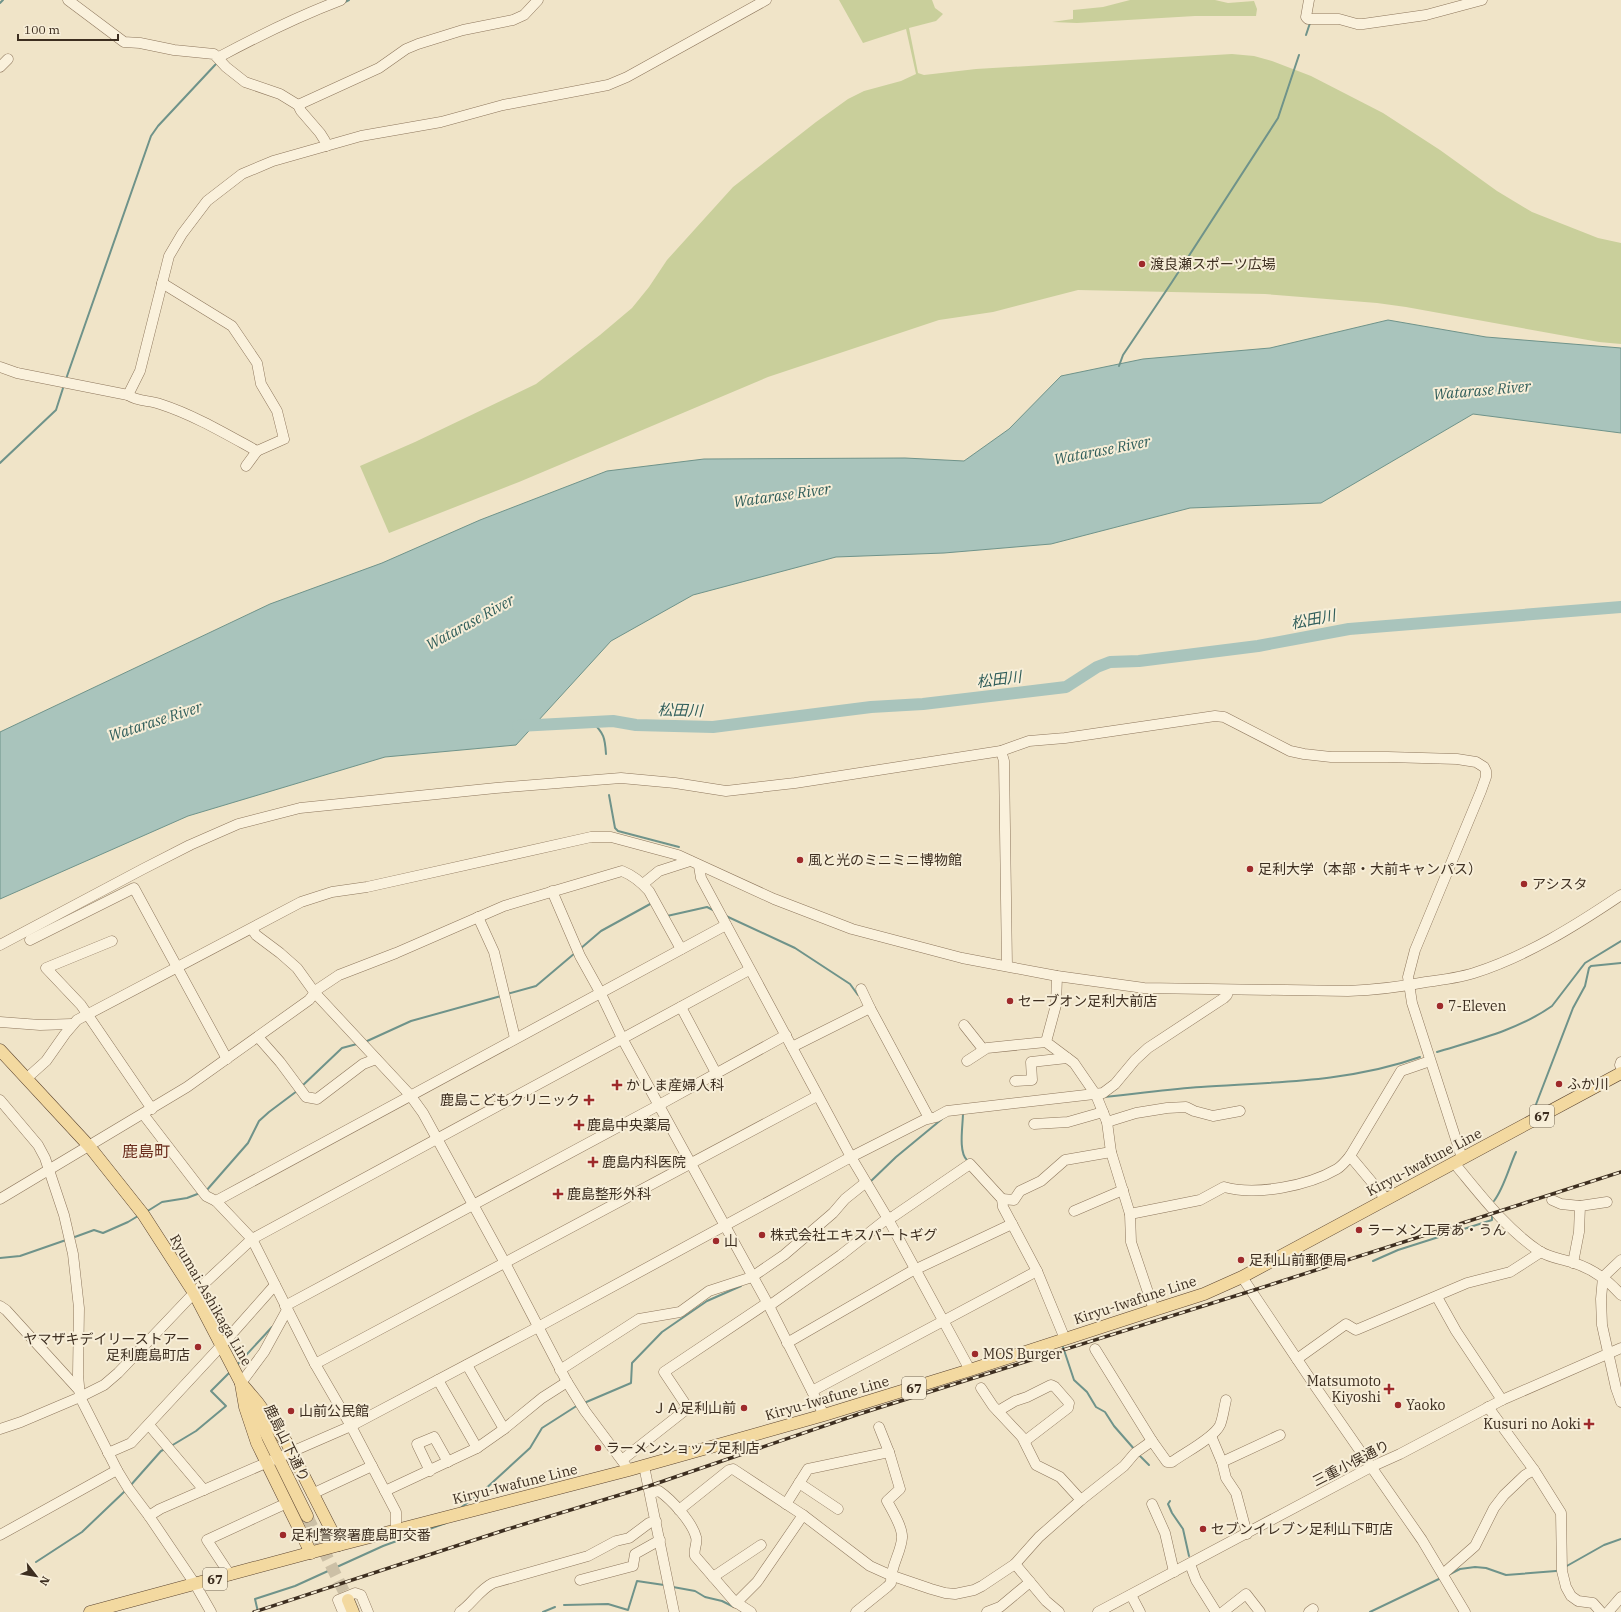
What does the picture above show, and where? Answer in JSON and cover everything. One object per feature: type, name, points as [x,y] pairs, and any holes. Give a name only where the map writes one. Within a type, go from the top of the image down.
[{"type":"main road","name":"Ryumai-Ashikaga Line","points":[[0,1050],[89,1146],[143,1214],[194,1293],[241,1382],[274,1425],[291,1452],[339,1546]]},
{"type":"main road","name":"Kiryu-Iwafune Line","points":[[90,1612],[644,1466],[824,1415],[970,1370],[1204,1294],[1242,1277],[1621,1073]]},
{"type":"main road","name":"Ryumai-Ashikaga Line","points":[[241,1382],[245,1407],[257,1443],[311,1553]]},
{"type":"main road","name":"鹿島山下通り","points":[[241,1382],[307,1516]]},
{"type":"main road","points":[[348,1600],[353,1612]]},
{"type":"street","points":[[68,0],[124,42],[140,43],[174,50],[214,54],[219,57],[226,67],[245,82],[280,94],[298,105],[320,133],[326,146]]},
{"type":"street","points":[[219,57],[312,11],[341,0]]},
{"type":"street","points":[[298,105],[379,68],[418,44],[463,30],[513,20],[524,15],[538,0]]},
{"type":"street","points":[[128,395],[140,371],[169,256],[186,228],[207,201],[242,174],[273,161],[360,136],[413,127],[511,104],[608,85],[627,77],[766,0]]},
{"type":"street","points":[[1309,0],[1306,17],[1308,19],[1339,18],[1357,24],[1363,24],[1426,15],[1482,0]]},
{"type":"street","points":[[0,67],[8,59]]},
{"type":"street","points":[[162,283],[232,326],[257,363],[261,384],[277,411],[284,439],[257,451],[246,466]]},
{"type":"street","points":[[0,367],[17,373],[128,395],[135,399],[159,403],[208,424],[257,451]]},
{"type":"street","points":[[0,945],[190,845],[238,824],[300,808],[468,791],[621,778],[675,783],[726,791],[795,784],[1002,751],[1029,741],[1073,737],[1215,716],[1232,720],[1290,751],[1304,754],[1331,757],[1457,759],[1476,762],[1484,767],[1486,777],[1415,950],[1409,970],[1408,985],[1412,1003],[1458,1161],[1508,1226],[1526,1242],[1557,1260],[1573,1263],[1603,1276],[1621,1295]]},
{"type":"street","points":[[1002,751],[1004,761],[1007,966]]},
{"type":"street","points":[[27,1078],[51,1054],[72,1024],[87,1014],[302,902],[323,894],[367,887],[591,837],[611,837],[664,851],[774,899],[852,929],[927,950],[1057,976],[1144,988],[1348,992],[1408,985],[1473,973],[1515,957],[1576,925],[1621,895]]},
{"type":"street","points":[[643,884],[659,871],[695,864]]},
{"type":"street","points":[[695,864],[749,970],[786,1035],[850,1158],[888,1219],[970,1370]]},
{"type":"street","points":[[0,1199],[143,1114],[227,1059],[309,1000],[315,993],[339,975],[396,953],[504,906],[622,871],[643,884],[655,900],[681,949]]},
{"type":"street","points":[[30,940],[134,888],[227,1059]]},
{"type":"street","points":[[552,891],[580,956],[600,992],[622,1040],[768,1304],[824,1415]]},
{"type":"street","points":[[478,917],[494,952],[515,1038]]},
{"type":"street","points":[[216,1201],[726,925]]},
{"type":"street","points":[[252,929],[256,935],[297,968],[315,993],[410,1095],[424,1113],[505,1262],[560,1370],[585,1411],[629,1470]]},
{"type":"street","points":[[112,941],[46,968],[81,1005],[152,1108]]},
{"type":"street","points":[[0,1430],[21,1422],[79,1393],[104,1385],[118,1373],[194,1293],[252,1239],[749,970]]},
{"type":"street","points":[[1046,1042],[1056,1005],[1057,976]]},
{"type":"street","points":[[861,989],[929,1118]]},
{"type":"street","points":[[149,1516],[160,1509],[351,1426],[538,1327],[850,1158],[929,1118],[936,1117],[947,1111],[1056,1097],[1096,1095],[1109,1090],[1135,1060],[1148,1048],[1224,998],[1227,995],[1228,990]]},
{"type":"street","points":[[681,1007],[716,1074]]},
{"type":"street","points":[[792,1047],[870,1008]]},
{"type":"street","points":[[0,1022],[40,1025],[72,1024]]},
{"type":"street","points":[[964,1025],[983,1049]]},
{"type":"street","points":[[241,1382],[264,1352],[286,1308],[473,1204],[659,1105],[786,1035]]},
{"type":"street","points":[[258,1037],[280,1062],[306,1097],[317,1099],[363,1064],[376,1059]]},
{"type":"street","points":[[967,1061],[983,1049],[987,1048],[1046,1042],[1074,1063],[1096,1095],[1107,1122],[1111,1152],[1130,1214],[1131,1242],[1154,1310]]},
{"type":"street","points":[[1015,1081],[1032,1080],[1031,1062],[1067,1058]]},
{"type":"street","points":[[1130,1214],[1200,1200],[1224,1187],[1232,1190],[1254,1190],[1281,1187],[1315,1180],[1338,1168],[1350,1156],[1401,1071],[1430,1061]]},
{"type":"street","points":[[1621,1062],[1621,1067]]},
{"type":"street","points":[[315,1364],[818,1096]]},
{"type":"street","points":[[0,1102],[38,1146],[50,1169],[64,1215],[74,1268],[79,1308],[79,1393]]},
{"type":"street","points":[[1107,1122],[1136,1113],[1166,1108],[1186,1107],[1194,1111],[1213,1116],[1240,1111]]},
{"type":"street","points":[[1034,1124],[1068,1122],[1103,1112]]},
{"type":"street","points":[[143,1114],[206,1196],[216,1201],[252,1239],[315,1364],[386,1491],[396,1512],[396,1531]]},
{"type":"street","points":[[1002,1199],[1014,1200],[1020,1191],[1041,1181],[1065,1160],[1111,1152]]},
{"type":"street","points":[[1350,1156],[1386,1199]]},
{"type":"street","points":[[622,1460],[688,1408],[664,1372],[768,1304],[888,1219],[970,1164],[1002,1199],[1003,1207],[1037,1271],[1065,1339]]},
{"type":"street","points":[[560,1370],[639,1319],[680,1312],[709,1291],[752,1277],[784,1255],[833,1213],[845,1199],[866,1185]]},
{"type":"street","points":[[1074,1211],[1123,1190]]},
{"type":"street","points":[[1552,1200],[1561,1204],[1580,1206],[1607,1202]]},
{"type":"street","points":[[1573,1263],[1579,1232],[1580,1206]]},
{"type":"street","points":[[787,1343],[915,1270],[1012,1224]]},
{"type":"street","points":[[1297,1359],[1346,1324],[1356,1330],[1467,1283],[1510,1272],[1541,1252]]},
{"type":"street","points":[[1621,1260],[1603,1276],[1601,1299],[1602,1325],[1616,1388],[1621,1402]]},
{"type":"street","points":[[812,1391],[942,1320],[1037,1271]]},
{"type":"street","points":[[1242,1277],[1422,1540],[1465,1612]]},
{"type":"street","points":[[108,1453],[131,1443],[149,1425],[222,1346],[275,1285]]},
{"type":"street","points":[[1437,1297],[1456,1332],[1502,1400]]},
{"type":"street","points":[[0,1306],[6,1310],[79,1393],[117,1470],[195,1584],[211,1612]]},
{"type":"street","name":"三重小俣通り","points":[[1098,1612],[1248,1534],[1371,1467],[1400,1454],[1488,1407],[1621,1348]]},
{"type":"street","points":[[1095,1349],[1152,1441],[1167,1462],[1172,1462],[1211,1436],[1220,1426],[1226,1400]]},
{"type":"street","points":[[467,1365],[504,1429]]},
{"type":"street","points":[[438,1380],[477,1448]]},
{"type":"street","points":[[386,1491],[477,1448],[504,1429],[542,1398],[567,1382]]},
{"type":"street","points":[[998,1410],[1050,1385],[1055,1387],[1069,1403],[1068,1408],[1025,1442]]},
{"type":"street","points":[[981,1388],[993,1406],[1025,1442],[1036,1465],[1060,1477],[1081,1500]]},
{"type":"street","points":[[1488,1407],[1534,1470],[1561,1513],[1562,1571],[1566,1587],[1573,1599],[1583,1603],[1593,1604],[1601,1612]]},
{"type":"street","points":[[149,1425],[204,1490]]},
{"type":"street","points":[[856,1612],[891,1582],[890,1575],[902,1538],[901,1530],[887,1501],[900,1489],[889,1452],[879,1427]]},
{"type":"street","points":[[1222,1462],[1280,1435]]},
{"type":"street","points":[[1211,1436],[1222,1462],[1226,1478],[1236,1493],[1248,1534]]},
{"type":"street","points":[[430,1471],[417,1444],[434,1437],[448,1462]]},
{"type":"street","points":[[679,1510],[729,1470],[733,1469],[803,1515],[870,1566],[890,1575],[945,1593],[955,1594],[974,1590],[982,1586],[1015,1564],[1039,1537],[1081,1500],[1124,1466],[1135,1453],[1152,1441]]},
{"type":"street","points":[[786,1504],[808,1469],[889,1452]]},
{"type":"street","points":[[312,1494],[372,1466]]},
{"type":"street","points":[[644,1466],[674,1612]]},
{"type":"street","points":[[0,1535],[117,1470]]},
{"type":"street","points":[[1443,1574],[1475,1546],[1494,1508],[1504,1494],[1534,1470]]},
{"type":"street","points":[[799,1484],[838,1508]]},
{"type":"street","points":[[650,1493],[659,1491],[679,1510],[692,1528],[697,1539],[694,1552],[695,1556],[736,1603],[751,1612]]},
{"type":"street","points":[[230,1575],[207,1540],[287,1503]]},
{"type":"street","points":[[1152,1504],[1165,1533],[1174,1572]]},
{"type":"street","points":[[736,1603],[757,1582],[803,1515]]},
{"type":"street","points":[[460,1612],[469,1606],[481,1591],[493,1583],[588,1556],[616,1541],[629,1538],[649,1523],[656,1521]]},
{"type":"street","points":[[580,1580],[633,1566],[635,1554],[660,1540]]},
{"type":"street","points":[[713,1578],[761,1545]]},
{"type":"street","points":[[1015,1564],[1046,1601],[1059,1612]]},
{"type":"street","points":[[1190,1564],[1196,1580],[1216,1612]]},
{"type":"street","points":[[987,1612],[1000,1607],[1030,1582]]},
{"type":"street","points":[[343,1612],[338,1600],[355,1593],[361,1595],[368,1612]]},
{"type":"street","points":[[1223,1612],[1246,1594],[1260,1612]]},
{"type":"street","points":[[1131,1595],[1140,1612]]},
{"type":"street","points":[[1608,1612],[1621,1597]]},
{"type":"green space","name":"渡良瀬スポーツ広場","points":[[839,0],[932,0],[935,8],[943,14],[936,21],[909,28],[918,73],[924,75],[976,69],[1232,54],[1254,56],[1272,61],[1311,76],[1383,113],[1440,150],[1497,191],[1532,212],[1598,238],[1621,243],[1621,344],[1599,342],[1377,303],[1265,294],[1078,290],[993,312],[939,320],[768,377],[519,482],[389,533],[360,466],[415,442],[536,384],[600,335],[632,308],[649,287],[667,260],[733,187],[848,99],[864,91],[901,81],[916,74],[906,29],[863,43]]},
{"type":"green space","points":[[1130,0],[1215,0],[1228,3],[1254,1],[1257,9],[1256,16],[1195,16],[1077,23],[1052,22],[1073,19],[1073,10],[1103,7]]},
{"type":"water","name":"Watarase River","points":[[1388,320],[1486,337],[1621,348],[1621,433],[1473,414],[1321,503],[1190,508],[1051,544],[944,553],[836,557],[693,595],[611,641],[516,745],[385,757],[188,816],[0,899],[0,732],[270,604],[382,563],[480,520],[607,471],[704,459],[905,458],[964,461],[1009,429],[1061,376],[1143,359],[1270,348]]},
{"type":"waterway","points":[[0,3],[3,0]]},
{"type":"waterway","points":[[343,3],[349,0]]},
{"type":"waterway","points":[[1306,35],[1310,23]]},
{"type":"waterway","points":[[1119,366],[1123,355],[1278,118],[1299,55]]},
{"type":"waterway","points":[[66,379],[151,136],[158,126],[218,62]]},
{"type":"waterway","points":[[0,463],[56,410],[64,385]]},
{"type":"waterway","name":"松田川","points":[[518,726],[613,721],[636,725],[713,727],[871,707],[923,704],[1066,687],[1097,667],[1110,662],[1139,661],[1258,646],[1349,629],[1621,607]]},
{"type":"waterway","points":[[592,722],[603,736],[606,754]]},
{"type":"waterway","points":[[609,795],[615,828],[618,831],[679,847]]},
{"type":"waterway","points":[[580,949],[601,931],[652,903]]},
{"type":"waterway","points":[[667,916],[707,907],[715,911]]},
{"type":"waterway","points":[[726,916],[795,948],[850,984],[858,995]]},
{"type":"waterway","points":[[1437,1052],[1496,1034],[1525,1022],[1539,1014],[1552,1006],[1585,963],[1621,941]]},
{"type":"waterway","points":[[507,994],[536,986],[575,953]]},
{"type":"waterway","points":[[1535,1107],[1573,1008],[1585,986],[1589,968],[1591,966],[1621,963]]},
{"type":"waterway","points":[[365,1042],[411,1021],[501,996]]},
{"type":"waterway","points":[[301,1087],[342,1048],[357,1044]]},
{"type":"waterway","points":[[1104,1097],[1189,1088],[1312,1080],[1367,1072],[1420,1057]]},
{"type":"waterway","points":[[206,1191],[248,1143],[259,1121],[297,1091]]},
{"type":"waterway","points":[[963,1113],[962,1145],[964,1156],[967,1160]]},
{"type":"waterway","points":[[870,1182],[896,1157],[942,1119]]},
{"type":"waterway","points":[[1494,1201],[1504,1184],[1516,1152]]},
{"type":"waterway","points":[[146,1212],[162,1202],[187,1198],[200,1193]]},
{"type":"waterway","points":[[1373,1261],[1398,1250],[1492,1220],[1492,1215]]},
{"type":"waterway","points":[[72,1238],[94,1230],[103,1233],[138,1216]]},
{"type":"waterway","points":[[0,1258],[20,1256],[66,1240]]},
{"type":"waterway","points":[[584,1403],[631,1383],[632,1363],[662,1332],[707,1301],[741,1286]]},
{"type":"waterway","points":[[237,1365],[272,1327]]},
{"type":"waterway","points":[[1063,1347],[1074,1380],[1087,1392],[1096,1407],[1105,1412],[1114,1426],[1135,1450]]},
{"type":"waterway","points":[[171,1446],[196,1431],[226,1406],[211,1391],[231,1371]]},
{"type":"waterway","points":[[459,1509],[482,1492],[530,1448],[542,1428],[578,1405]]},
{"type":"waterway","points":[[130,1486],[161,1451],[165,1449]]},
{"type":"waterway","points":[[1139,1455],[1149,1465]]},
{"type":"waterway","points":[[36,1562],[82,1532],[125,1491]]},
{"type":"waterway","points":[[1170,1501],[1168,1504],[1172,1513],[1183,1529],[1189,1556]]},
{"type":"waterway","points":[[258,1612],[255,1599],[295,1586],[383,1546],[446,1523]]},
{"type":"waterway","points":[[1565,1567],[1604,1545],[1621,1539]]},
{"type":"waterway","points":[[1450,1574],[1460,1569],[1475,1567],[1486,1568],[1506,1575],[1556,1571]]},
{"type":"waterway","points":[[1370,1612],[1441,1578]]},
{"type":"waterway","points":[[564,1605],[608,1604],[628,1610],[637,1581],[664,1585]]},
{"type":"waterway","points":[[673,1587],[695,1591],[705,1597],[722,1601],[734,1607]]},
{"type":"waterway","points":[[543,1612],[555,1607]]},
{"type":"tunnel","points":[[307,1516],[348,1600]]},
{"type":"railway","points":[[254,1612],[508,1529],[649,1486],[859,1414],[1251,1291],[1621,1172]]},
{"type":"place","name":"渡良瀬スポーツ広場","points":[[1142,264]]},
{"type":"place","name":"風と光のミニミニ博物館","points":[[800,860]]},
{"type":"place","name":"足利大学（本部・大前キャンパス）","points":[[1250,869]]},
{"type":"place","name":"アシスタ","points":[[1524,884]]},
{"type":"place","name":"セーブオン足利大前店","points":[[1010,1001]]},
{"type":"place","name":"7-Eleven","points":[[1440,1006]]},
{"type":"place","name":"ふか川","points":[[1559,1084]]},
{"type":"place","name":"かしま産婦人科","points":[[617,1085]]},
{"type":"place","name":"鹿島こどもクリニック","points":[[589,1100]]},
{"type":"place","name":"鹿島中央薬局","points":[[579,1125]]},
{"type":"place","name":"鹿島内科医院","points":[[593,1162]]},
{"type":"place","name":"鹿島整形外科","points":[[558,1194]]},
{"type":"place","name":"ラーメン工房あ・うん","points":[[1359,1230]]},
{"type":"place","name":"株式会社エキスパートギグ","points":[[762,1235]]},
{"type":"place","name":"山","points":[[716,1241]]},
{"type":"place","name":"足利山前郵便局","points":[[1241,1260]]},
{"type":"place","name":"ヤマザキデイリーストアー 足利鹿島町店","points":[[198,1347]]},
{"type":"place","name":"MOS Burger","points":[[975,1354]]},
{"type":"place","name":"Matsumoto Kiyoshi","points":[[1389,1389]]},
{"type":"place","name":"Yaoko","points":[[1398,1405]]},
{"type":"place","name":"ＪＡ足利山前","points":[[744,1408]]},
{"type":"place","name":"山前公民館","points":[[291,1411]]},
{"type":"place","name":"Kusuri no Aoki","points":[[1589,1424]]},
{"type":"place","name":"ラーメンショップ足利店","points":[[598,1448]]},
{"type":"place","name":"セブンイレブン足利山下町店","points":[[1203,1529]]},
{"type":"place","name":"足利警察署鹿島町交番","points":[[283,1535]]},
{"type":"district","name":"鹿島町","points":[[146,1151]]}]
